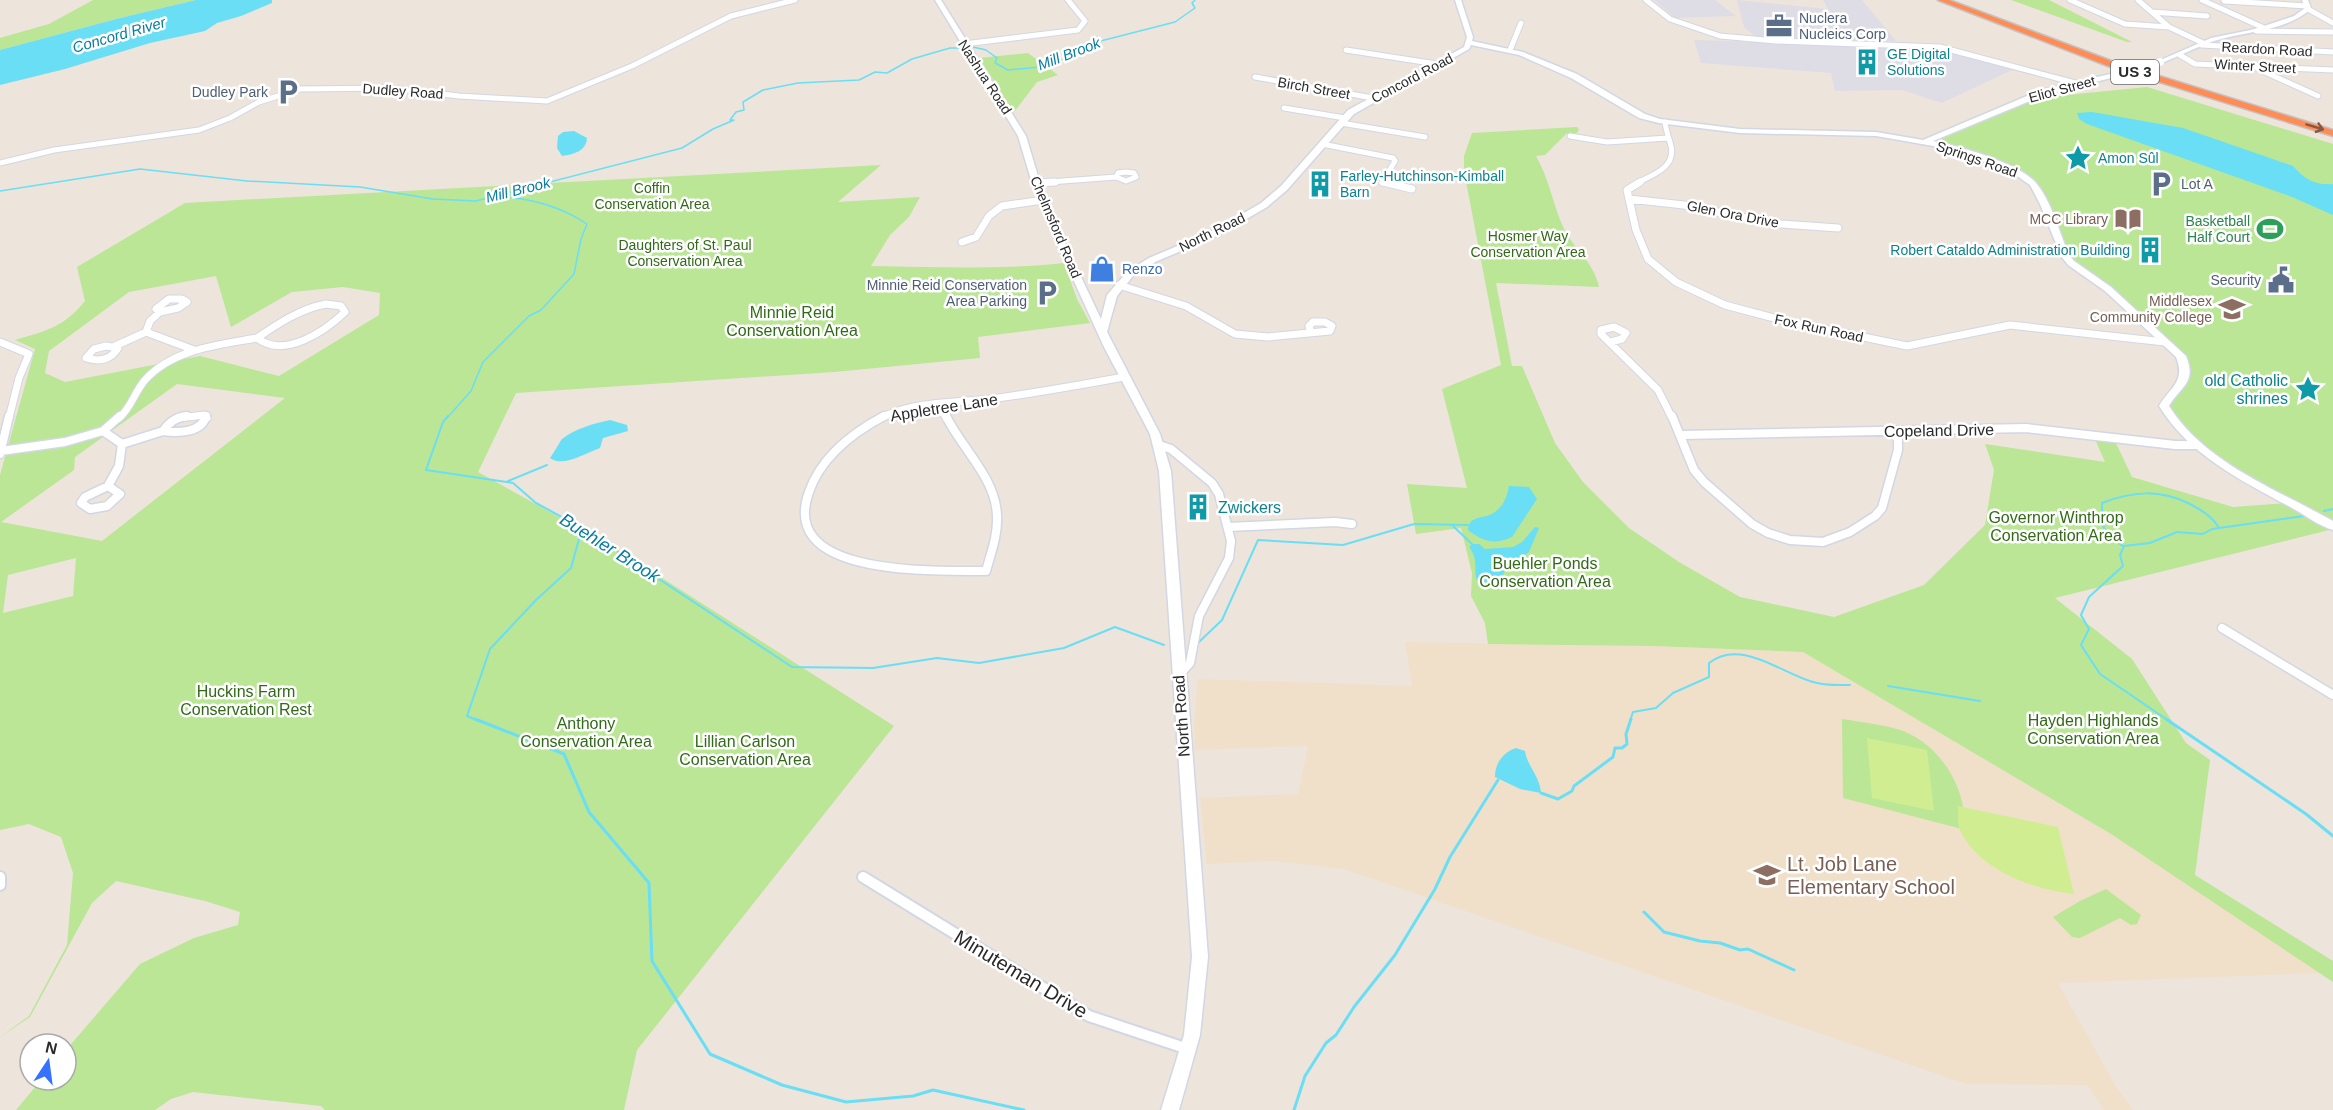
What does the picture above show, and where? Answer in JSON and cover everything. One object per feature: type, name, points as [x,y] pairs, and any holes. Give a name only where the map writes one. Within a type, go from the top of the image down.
[{"type":"highway","name":"US 3","points":[[1942,0],[2111,64],[2333,133]]},
{"type":"highway","name":"US 3","points":[[1964,0],[2150,68],[2333,123]]},
{"type":"main road","name":"Nashua Road","points":[[938,0],[963,44],[1017,128],[1028,157]]},
{"type":"main road","name":"Concord Road","points":[[1322,144],[1343,120],[1373,98],[1464,50],[1470,43],[1458,0]]},
{"type":"main road","name":"Eliot Street","points":[[1925,142],[2044,92],[2160,62],[2219,37],[2256,31],[2298,16],[2307,5]]},
{"type":"main road","name":"Springs Road","points":[[1470,43],[1510,50],[1574,76],[1646,118],[1740,131],[1860,132],[1959,150],[2010,167],[2023,174],[2033,184],[2044,204],[2065,256],[2078,270],[2108,289],[2181,356],[2187,367],[2184,382],[2164,406],[2170,419],[2196,445],[2333,526]]},
{"type":"main road","name":"North Road","points":[[1101,329],[1112,296],[1119,285],[1139,267],[1218,232],[1264,205],[1284,188],[1322,144]]},
{"type":"main road","name":"Chelmsford Road","points":[[1028,157],[1043,200],[1086,296]]},
{"type":"main road","name":"North Road","points":[[1086,296],[1159,445],[1166,471],[1200,957],[1198,989],[1188,1049],[1170,1110]]},
{"type":"main road","points":[[1086,296],[1112,296]]},
{"type":"street","name":"Dudley Road","points":[[0,163],[54,150],[199,130],[230,118],[259,102],[300,89],[390,88],[459,96],[547,101],[632,66],[731,16],[795,0]]},
{"type":"street","points":[[963,44],[1078,30],[1086,23],[1068,0]]},
{"type":"street","points":[[1646,0],[1670,19],[1690,28],[1720,36],[1947,48],[2079,84]]},
{"type":"street","points":[[2070,0],[2125,24],[2169,27]]},
{"type":"street","points":[[2138,0],[2169,27],[2202,44]]},
{"type":"street","points":[[2202,0],[2264,28]]},
{"type":"street","points":[[2224,2],[2307,5],[2333,23]]},
{"type":"street","points":[[2151,12],[2207,16]]},
{"type":"street","points":[[1510,50],[1521,23]]},
{"type":"street","points":[[2256,31],[2333,32]]},
{"type":"street","name":"Reardon Road","points":[[2202,44],[2333,52]]},
{"type":"street","points":[[1346,50],[1437,64]]},
{"type":"street","name":"Winter Street","points":[[2180,55],[2195,64],[2333,70]]},
{"type":"street","points":[[2253,66],[2318,96]]},
{"type":"street","name":"Birch Street","points":[[1256,77],[1373,98]]},
{"type":"street","points":[[1284,108],[1425,137]]},
{"type":"street","points":[[1629,199],[1627,190],[1633,184],[1659,171],[1669,163],[1672,152],[1665,122]]},
{"type":"street","points":[[1570,136],[1607,142],[1668,138]]},
{"type":"street","points":[[1322,144],[1395,159],[1382,183],[1412,189]]},
{"type":"street","points":[[1036,183],[1116,177]]},
{"type":"street","name":"Glen Ora Drive","points":[[1629,199],[1684,205],[1769,223],[1838,228]]},
{"type":"street","name":"Fox Run Road","points":[[1629,199],[1636,230],[1648,259],[1660,271],[1676,282],[1716,302],[1781,320],[1907,346],[2010,325],[2165,342]]},
{"type":"street","points":[[962,242],[976,237],[992,211],[1012,204],[1043,200]]},
{"type":"street","points":[[976,237],[984,242]]},
{"type":"street","points":[[1119,285],[1189,307],[1217,327],[1234,333],[1260,336],[1311,333]]},
{"type":"street","points":[[0,342],[29,354],[19,378],[1,452],[65,442],[103,431],[128,410],[132,397],[146,379],[163,365],[194,350],[257,338],[282,321],[310,307],[326,303],[341,306],[345,312],[340,319],[316,333],[283,347],[268,347],[257,338]]},
{"type":"street","points":[[115,346],[146,332],[150,321],[160,312]]},
{"type":"street","points":[[146,332],[159,339],[194,350]]},
{"type":"street","points":[[1611,342],[1658,390],[1681,435],[1694,470],[1704,482],[1752,524],[1768,533],[1809,542],[1836,539],[1864,524],[1882,508],[1898,450],[1898,440],[1893,431]]},
{"type":"street","name":"Appletree Lane","points":[[940,405],[947,420],[987,480],[996,502],[997,530],[986,571],[902,568],[856,562],[822,546],[807,521],[805,503],[811,481],[820,466],[838,446],[867,425],[884,416],[940,405],[1034,393],[1124,377]]},
{"type":"street","points":[[122,444],[163,431],[191,430],[200,427],[207,418],[196,414],[180,417],[169,423],[163,431]]},
{"type":"street","name":"Copeland Drive","points":[[1681,435],[2026,428],[2175,445],[2196,445]]},
{"type":"street","points":[[103,431],[122,444]]},
{"type":"street","points":[[108,486],[117,475],[122,458],[122,444]]},
{"type":"street","points":[[1159,445],[1172,449],[1212,483],[1219,494],[1231,542],[1229,558],[1198,616],[1191,663],[1179,675]]},
{"type":"street","points":[[1228,527],[1335,522],[1352,524]]},
{"type":"street","points":[[2222,628],[2333,695]]},
{"type":"street","name":"Minuteman Drive","points":[[863,877],[1089,1016],[1188,1049]]},
{"type":"street","points":[[0,878],[0,885]]},
{"type":"shaded area","points":[[1654,0],[1715,0],[1736,16],[1675,18]]},
{"type":"shaded area","points":[[1737,0],[1828,9],[1823,0],[1862,0],[1896,41],[1756,37],[1744,27]]},
{"type":"shaded area","points":[[1694,40],[1932,47],[2014,69],[1942,103],[1902,90],[1835,91],[1831,73],[1701,63]]},
{"type":"shaded area","name":"Lt. Job Lane Elementary School","points":[[1405,642],[1654,646],[1803,652],[2111,834],[2321,973],[2058,983],[2115,1085],[2133,1110],[2104,1110],[2087,1085],[1966,1084],[1344,869],[1274,861],[1207,864],[1200,798],[1298,794],[1308,746],[1195,750],[1194,723],[1198,679],[1412,686]]},
{"type":"green space","points":[[93,0],[196,0],[0,50],[0,38],[49,24]]},
{"type":"green space","points":[[2011,0],[2049,0],[2132,42],[2127,42]]},
{"type":"green space","points":[[1028,53],[1058,75],[1037,82],[1014,112],[979,58]]},
{"type":"green space","name":"Middlesex Community College","points":[[2147,87],[2333,144],[2333,526],[2196,445],[2164,406],[2186,367],[2140,318],[2071,263],[2033,184],[2017,170],[1925,142],[2028,99]]},
{"type":"green space","points":[[1577,127],[1579,130],[1575,135],[1567,133],[1545,155],[1536,156],[1545,174],[1565,231],[1589,264],[1599,287],[1496,283],[1512,366],[1522,366],[1555,443],[1583,482],[1629,528],[1679,562],[1740,597],[1834,617],[1924,585],[1985,525],[1994,470],[1985,444],[2105,462],[2095,439],[2115,441],[2132,477],[2233,507],[2287,503],[2333,529],[2055,598],[2132,659],[2186,743],[2210,760],[2195,875],[2333,961],[2333,982],[2111,834],[1803,652],[1654,646],[1488,644],[1485,623],[1471,596],[1472,573],[1461,528],[1416,534],[1407,484],[1467,488],[1442,389],[1501,365],[1464,171],[1464,156],[1472,133]]},
{"type":"green space","name":"Huckins Farm Conservation Rest","points":[[881,165],[838,202],[920,197],[909,217],[890,235],[871,266],[992,267],[1064,263],[1077,299],[1090,323],[978,337],[980,358],[834,372],[516,393],[478,472],[615,548],[894,726],[637,1050],[624,1110],[325,1110],[321,1106],[193,1092],[171,1099],[155,1110],[16,1110],[31,1092],[78,1092],[78,1036],[140,964],[194,938],[238,925],[240,912],[205,901],[116,881],[92,903],[30,1017],[0,1037],[29,1016],[67,945],[73,873],[61,837],[29,824],[0,830],[0,475],[35,349],[15,340],[54,327],[70,317],[85,301],[77,267],[185,203]],"holes":[[[216,276],[231,327],[292,292],[343,287],[380,293],[379,315],[279,376],[200,356],[65,382],[45,373],[49,351],[129,292]],[[177,384],[285,398],[102,541],[1,522],[74,470],[75,457]],[[76,558],[73,596],[3,613],[8,575]]]},
{"type":"green space","points":[[1842,719],[1897,729],[1909,733],[1930,748],[1947,767],[1959,790],[1963,805],[1962,829],[1843,798]]},
{"type":"green space","points":[[1867,738],[1927,750],[1934,811],[1872,798]]},
{"type":"green space","points":[[1958,806],[2058,827],[2074,894],[2025,883],[1993,867],[1968,844],[1960,830]]},
{"type":"green space","points":[[2106,889],[2141,915],[2137,924],[2131,925],[2120,918],[2080,938],[2072,937],[2053,917],[2080,901]]},
{"type":"water","name":"Concord River","points":[[196,0],[272,0],[272,3],[217,23],[205,31],[150,43],[65,69],[0,85],[0,50]]},
{"type":"water","points":[[2092,112],[2183,128],[2293,166],[2311,181],[2333,184],[2333,215],[2292,197],[2087,124],[2079,119],[2077,113]]},
{"type":"water","points":[[574,131],[587,138],[586,142],[582,149],[562,156],[557,148],[558,136],[563,132]]},
{"type":"water","points":[[610,420],[627,425],[628,431],[603,438],[600,448],[574,459],[555,461],[550,458],[567,435]]},
{"type":"water","points":[[1509,486],[1529,487],[1537,499],[1512,537],[1500,541],[1489,541],[1468,530],[1474,519],[1491,514],[1498,509],[1505,500]]},
{"type":"water","points":[[1535,527],[1539,528],[1529,552],[1506,570],[1498,581],[1478,583],[1474,557],[1469,547],[1472,544],[1479,544],[1485,549],[1513,547],[1522,542]]},
{"type":"water","points":[[1516,748],[1525,751],[1541,793],[1520,789],[1495,777],[1500,760]]},
{"type":"waterway","name":"Mill Brook","points":[[973,47],[986,50],[997,58],[995,63],[1008,70],[1041,67],[1066,58],[1081,46],[1175,22],[1195,8],[1192,3],[1195,0]]},
{"type":"waterway","name":"Mill Brook","points":[[0,191],[140,169],[247,181],[360,187],[433,199],[476,201],[682,148],[713,129],[734,120],[730,120],[736,112],[744,110],[743,102],[763,90],[798,83],[859,80],[875,72],[887,73],[912,59],[950,48],[960,48]]},
{"type":"waterway","name":"Buehler Brook","points":[[447,418],[471,391],[483,362],[529,316],[541,310],[574,274],[581,239],[587,224],[546,205],[502,196]]},
{"type":"waterway","name":"Buehler Brook","points":[[448,416],[443,422],[426,470],[513,483],[536,503],[582,528]]},
{"type":"waterway","points":[[508,481],[547,465]]},
{"type":"waterway","points":[[2123,546],[2110,537],[2104,529],[2102,503],[2125,496],[2146,493],[2179,499],[2206,514],[2219,528]]},
{"type":"waterway","points":[[2324,511],[2333,509]]},
{"type":"waterway","points":[[2169,721],[2100,674],[2081,645],[2089,629],[2081,615],[2089,597],[2123,566],[2120,555],[2124,546],[2150,543],[2177,532],[2203,534],[2212,529],[2304,516]]},
{"type":"waterway","name":"Buehler Brook","points":[[1198,643],[1222,620],[1258,540],[1343,545],[1414,524],[1468,525]]},
{"type":"waterway","points":[[1453,526],[1472,544]]},
{"type":"waterway","points":[[479,721],[467,716],[490,649],[536,600],[571,568],[582,528]]},
{"type":"waterway","name":"Buehler Brook","points":[[582,528],[792,667],[873,668],[937,658],[979,663],[1064,648],[1115,627],[1164,645]]},
{"type":"waterway","points":[[1630,721],[1633,712],[1656,708],[1673,693],[1709,677],[1709,663],[1721,656],[1734,654],[1747,656],[1818,683],[1850,685]]},
{"type":"waterway","points":[[1888,686],[1980,701]]},
{"type":"waterway","points":[[475,719],[564,754],[589,812],[649,883],[652,961],[710,1054],[782,1085],[846,1102],[913,1096],[933,1090],[1024,1110]]},
{"type":"waterway","points":[[1541,793],[1558,799],[1572,791],[1574,786],[1613,757],[1615,748],[1622,748],[1627,744],[1626,734],[1631,719]]},
{"type":"waterway","points":[[2166,719],[2306,814],[2333,836]]},
{"type":"waterway","points":[[1294,1110],[1305,1076],[1326,1043],[1336,1035],[1354,1007],[1395,955],[1435,889],[1450,857],[1498,780]]},
{"type":"waterway","points":[[1644,912],[1664,932],[1700,941],[1720,943],[1740,950],[1748,949],[1794,970]]},
{"type":"place","name":"Nuclera Nucleics Corp","points":[[1779,26]]},
{"type":"place","name":"GE Digital Solutions","points":[[1867,62]]},
{"type":"place","name":"Dudley Park","points":[[288,92]]},
{"type":"place","name":"Amon Sûl","points":[[2078,158]]},
{"type":"place","name":"Farley-Hutchinson-Kimball Barn","points":[[1320,184]]},
{"type":"place","name":"Lot A","points":[[2161,184]]},
{"type":"place","name":"MCC Library","points":[[2128,219]]},
{"type":"place","name":"Basketball Half Court","points":[[2270,229]]},
{"type":"place","name":"Robert Cataldo Administration Building","points":[[2150,250]]},
{"type":"place","name":"Renzo","points":[[1102,269]]},
{"type":"place","name":"Security","points":[[2281,280]]},
{"type":"place","name":"Minnie Reid Conservation Area Parking","points":[[1047,293]]},
{"type":"place","name":"Middlesex Community College","points":[[2232,309]]},
{"type":"place","name":"old Catholic shrines","points":[[2308,389]]},
{"type":"place","name":"Zwickers","points":[[1198,507]]},
{"type":"place","name":"Lt. Job Lane Elementary School","points":[[1767,875]]},
{"type":"park label","name":"Coffin Conservation Area","points":[[652,196]]},
{"type":"park label","name":"Hosmer Way Conservation Area","points":[[1528,244]]},
{"type":"park label","name":"Daughters of St. Paul Conservation Area","points":[[685,254]]},
{"type":"park label","name":"Minnie Reid Conservation Area","points":[[792,321]]},
{"type":"park label","name":"Governor Winthrop Conservation Area","points":[[2056,526]]},
{"type":"park label","name":"Buehler Ponds Conservation Area","points":[[1545,572]]},
{"type":"park label","name":"Hayden Highlands Conservation Area","points":[[2093,729]]},
{"type":"park label","name":"Anthony Conservation Area","points":[[586,732]]},
{"type":"park label","name":"Lillian Carlson Conservation Area","points":[[745,750]]}]
